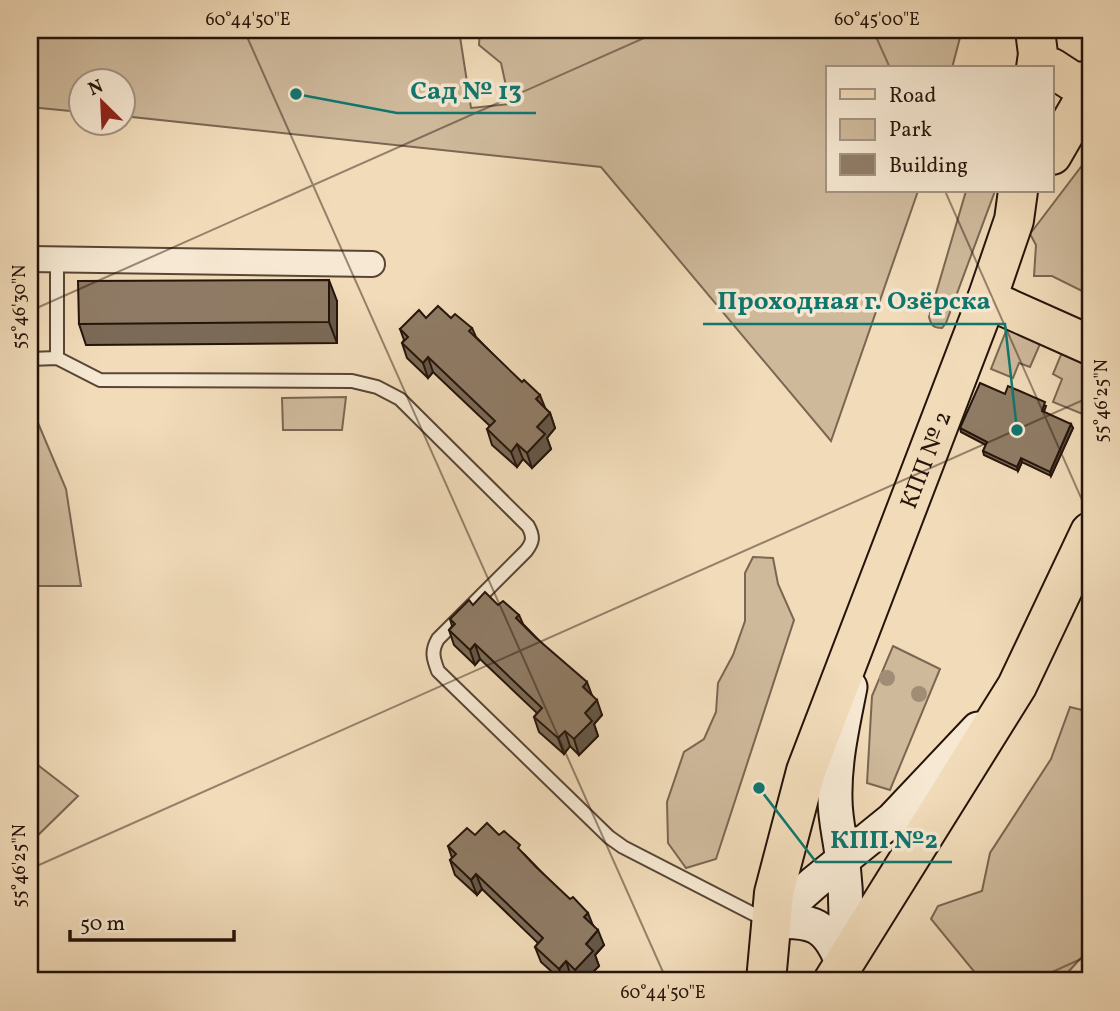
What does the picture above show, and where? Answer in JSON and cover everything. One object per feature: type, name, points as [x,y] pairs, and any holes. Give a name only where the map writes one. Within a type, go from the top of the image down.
[{"type":"main road","points":[[1054,67],[1072,81],[1090,82]]},
{"type":"main road","points":[[1054,152],[1090,89]]},
{"type":"main road","name":"КПП № 2","points":[[766,981],[774,893],[806,771],[987,299],[1021,200]]},
{"type":"main road","points":[[987,299],[1090,345]]},
{"type":"main road","points":[[838,973],[1017,686],[1090,532]]},
{"type":"street","points":[[30,259],[372,264]]},
{"type":"street","points":[[838,973],[847,933],[843,861],[836,829],[836,773],[863,621]]},
{"type":"street","points":[[770,922],[893,820],[1017,686]]},
{"type":"street","points":[[770,922],[805,921],[819,927],[829,935],[836,947],[838,973]]},
{"type":"lane","points":[[57,259],[57,358]]},
{"type":"lane","points":[[30,359],[57,358],[100,380],[352,381],[377,387],[400,399],[533,534],[533,543],[526,551],[438,639],[433,649],[433,660],[438,671],[609,837],[623,847],[770,922]]},
{"type":"green space","points":[[30,30],[459,30],[471,108],[510,104],[501,63],[479,45],[480,30],[962,30],[953,66],[826,66],[826,192],[918,192],[831,441],[601,167],[136,117],[136,66],[66,66],[66,111],[30,107]]},
{"type":"green space","points":[[1090,155],[1090,295],[1052,276],[1034,276],[1036,245],[1030,234]]},
{"type":"green space","points":[[966,192],[995,192],[946,323],[942,328],[936,327],[929,317]]},
{"type":"green space","points":[[1010,321],[1044,335],[1030,367],[1019,363],[1013,378],[991,369]]},
{"type":"green space","points":[[1065,345],[1090,355],[1090,417],[1053,402],[1062,379],[1053,374]]},
{"type":"green space","points":[[346,397],[342,430],[283,430],[282,398]]},
{"type":"green space","points":[[30,404],[66,489],[81,586],[30,586]]},
{"type":"green space","points":[[753,557],[773,558],[778,584],[794,620],[716,859],[686,868],[668,843],[667,802],[684,752],[704,739],[716,712],[718,683],[733,655],[745,621],[745,573]]},
{"type":"green space","points":[[893,646],[940,669],[890,790],[867,783],[872,696]]},
{"type":"green space","points":[[1070,707],[1090,712],[1090,948],[1060,981],[969,981],[977,975],[931,919],[938,906],[982,891],[990,853],[1051,759]]},
{"type":"green space","points":[[30,759],[78,796],[30,843]]},
{"type":"building","points":[[329,280],[329,322],[79,324],[78,281]]},
{"type":"building","points":[[438,306],[451,318],[455,314],[472,328],[469,331],[522,382],[524,380],[540,395],[536,399],[550,413],[537,427],[545,434],[527,453],[517,444],[511,452],[487,429],[495,421],[428,357],[423,363],[402,343],[408,337],[400,329],[419,310],[426,318]]},
{"type":"building","points":[[980,383],[1005,394],[1008,386],[1045,402],[1042,411],[1071,424],[1050,472],[1021,458],[1017,467],[983,451],[987,442],[960,428]]},
{"type":"building","points":[[485,592],[498,605],[503,601],[519,615],[516,618],[535,637],[587,682],[583,687],[597,700],[585,713],[592,721],[574,739],[565,731],[558,738],[534,717],[542,708],[475,644],[470,650],[449,630],[455,624],[450,619],[469,600],[473,605]]},
{"type":"building","points":[[487,823],[499,835],[504,831],[520,845],[518,848],[536,867],[588,913],[584,917],[598,930],[586,944],[593,951],[575,970],[566,961],[559,969],[535,947],[543,938],[476,874],[471,880],[450,860],[456,854],[448,846],[467,828],[475,835]]},
{"type":"place","name":"Сад № 13","points":[[296,94]]},
{"type":"place","name":"Проходная г. Озёрска","points":[[1017,430]]},
{"type":"place","name":"КПП №2","points":[[759,788]]}]
